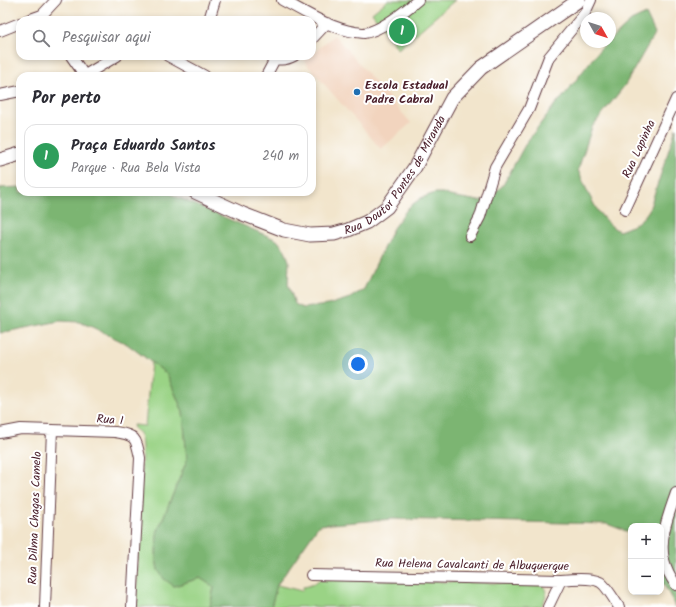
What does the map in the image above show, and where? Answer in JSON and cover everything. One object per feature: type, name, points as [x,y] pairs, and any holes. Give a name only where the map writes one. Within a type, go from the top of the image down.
[{"type":"street","points":[[45,16],[56,0]]},
{"type":"street","points":[[210,16],[215,0]]},
{"type":"street","points":[[282,0],[313,16]]},
{"type":"street","points":[[316,17],[346,30],[363,33],[378,29],[405,12],[418,0]]},
{"type":"street","name":"Rua Doutor Pontes de Miranda","points":[[204,196],[243,214],[284,230],[310,234],[334,234],[367,222],[387,207],[415,167],[452,98],[481,68],[580,0]]},
{"type":"street","points":[[470,236],[480,217],[495,167],[529,109],[549,57],[585,13],[591,0]]},
{"type":"street","points":[[316,35],[327,23]]},
{"type":"street","points":[[0,31],[16,25]]},
{"type":"street","points":[[73,60],[81,72]]},
{"type":"street","points":[[90,72],[110,60]]},
{"type":"street","points":[[176,60],[198,72]]},
{"type":"street","points":[[187,66],[190,60]]},
{"type":"street","points":[[267,72],[271,60]]},
{"type":"street","points":[[0,95],[16,91]]},
{"type":"street","name":"Rua Lapinha","points":[[625,210],[676,99]]},
{"type":"street","points":[[0,160],[16,155]]},
{"type":"street","name":"Rua I","points":[[0,433],[21,429],[115,432],[127,434],[133,437],[137,443],[140,458],[132,607]]},
{"type":"street","name":"Rua Dilma Chagas Camelo","points":[[45,607],[52,430]]},
{"type":"street","points":[[676,493],[665,526],[662,548],[664,562],[676,585]]},
{"type":"street","name":"Rua Helena Cavalcanti de Albuquerque","points":[[311,575],[561,580],[587,579],[600,582],[613,596],[619,607]]},
{"type":"street","points":[[548,607],[561,580]]},
{"type":"shaded area","name":"Escola Estadual Padre Cabral","points":[[334,35],[411,123],[381,149],[316,75],[316,72],[314,72],[304,61],[316,60],[316,51]]},
{"type":"green space","points":[[388,0],[455,0],[398,49],[372,13]]},
{"type":"green space","points":[[646,14],[655,33],[625,85],[592,127],[578,170],[599,212],[611,226],[619,231],[640,221],[649,210],[676,128],[676,607],[664,585],[664,523],[628,523],[628,532],[607,524],[393,519],[319,525],[277,585],[271,607],[210,607],[214,587],[200,578],[174,586],[164,579],[158,570],[156,558],[157,533],[187,460],[183,412],[167,374],[127,344],[92,327],[79,322],[60,321],[0,333],[0,188],[16,187],[16,196],[175,196],[277,240],[285,250],[289,261],[288,284],[295,304],[303,308],[328,305],[350,298],[364,289],[393,228],[408,208],[421,198],[435,193],[443,193],[450,196],[479,201],[487,200],[503,185],[526,143],[600,49],[616,48],[616,35],[631,21]]},
{"type":"green space","points":[[151,362],[167,374],[183,412],[187,460],[157,533],[156,558],[158,570],[174,586],[200,578],[214,587],[210,607],[136,607],[142,448],[140,435],[134,429],[133,425],[145,426]]},
{"type":"green space","points":[[320,579],[541,584],[544,587],[546,595],[541,607],[271,607],[277,585],[302,591],[303,587],[308,586]]},
{"type":"place","name":"Praça Eduardo Santos","points":[[402,31]]},
{"type":"place","name":"Escola Estadual Padre Cabral","points":[[357,92]]}]
